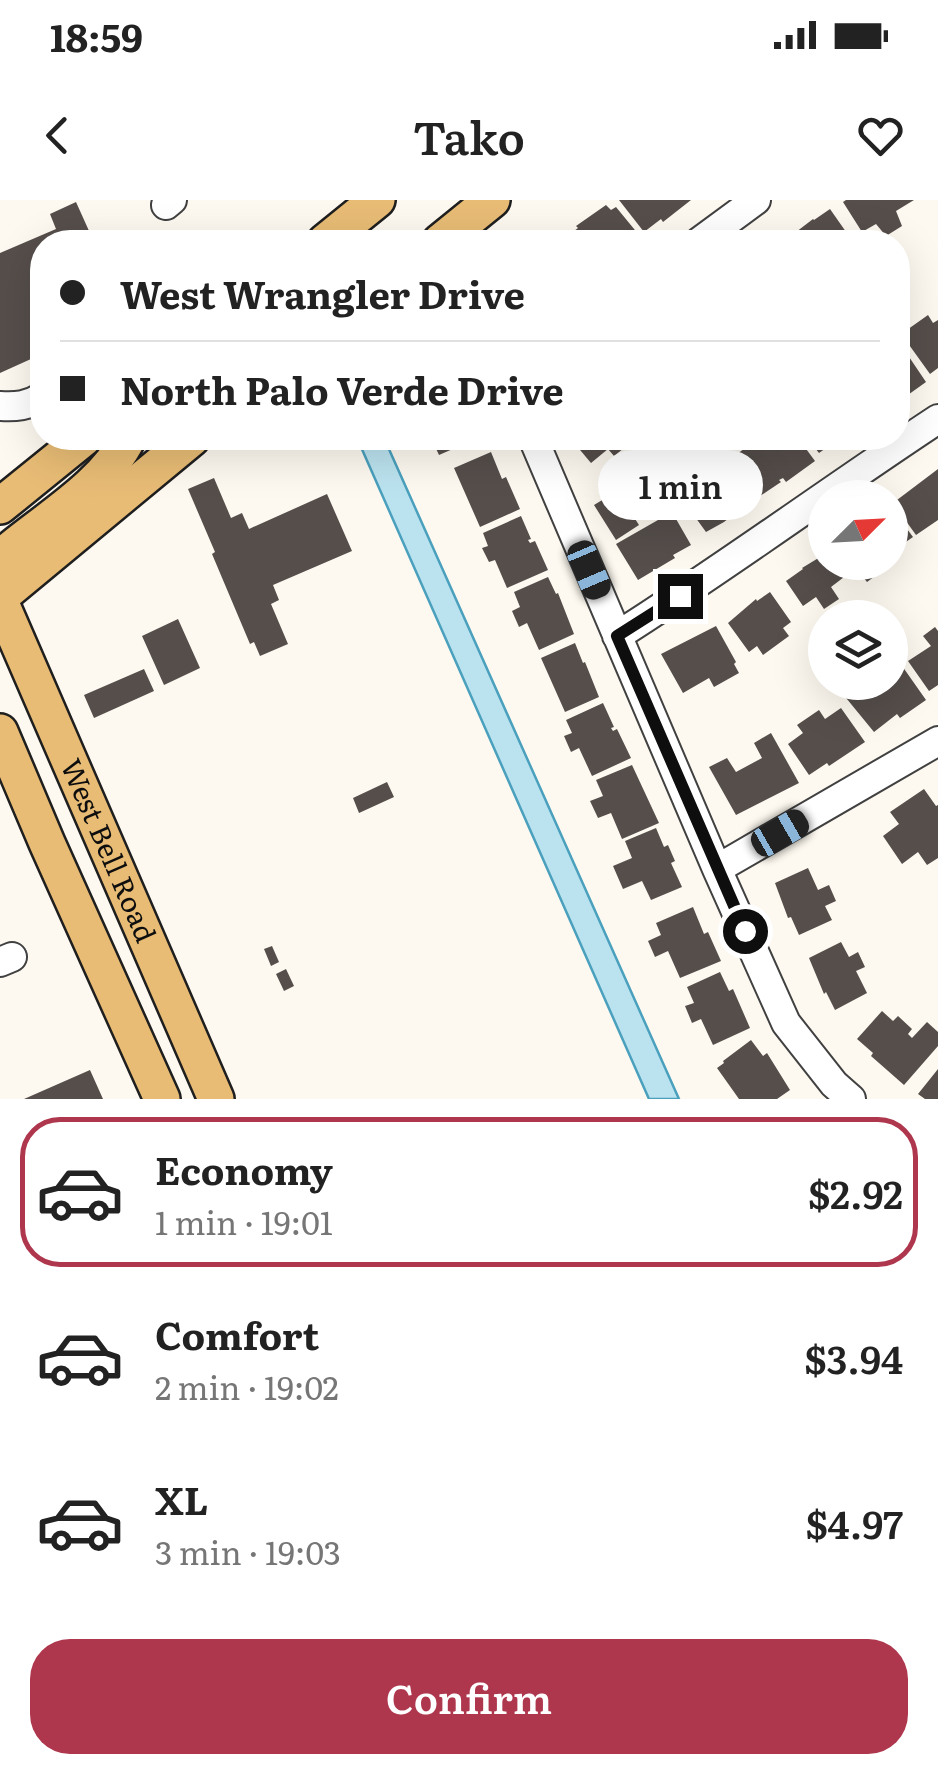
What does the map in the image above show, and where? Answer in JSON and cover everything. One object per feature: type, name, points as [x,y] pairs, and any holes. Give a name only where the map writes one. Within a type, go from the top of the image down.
[{"type":"main road","points":[[455,230],[492,200]]},
{"type":"main road","points":[[336,230],[357,206]]},
{"type":"main road","points":[[0,506],[69,450]]},
{"type":"main road","points":[[0,558],[92,482],[122,450]]},
{"type":"main road","points":[[0,599],[178,450]]},
{"type":"main road","name":"West Bell Road","points":[[0,599],[216,1099]]},
{"type":"main road","name":"West Bell Road","points":[[0,732],[162,1099]]},
{"type":"street","points":[[715,230],[756,200]]},
{"type":"street","points":[[0,406],[30,404]]},
{"type":"street","points":[[910,438],[938,419]]},
{"type":"street","points":[[538,450],[786,1023],[834,1084],[852,1099]]},
{"type":"street","points":[[617,636],[747,552],[891,450]]},
{"type":"street","points":[[718,869],[938,742]]},
{"type":"water","points":[[362,450],[389,450],[679,1099],[649,1099]]},
{"type":"building","points":[[619,200],[691,200],[663,222],[661,219],[642,230]]},
{"type":"building","points":[[914,200],[896,211],[902,226],[896,230],[881,230],[876,224],[861,230],[843,202]]},
{"type":"building","points":[[76,202],[89,230],[54,230],[50,214]]},
{"type":"building","points":[[606,205],[611,210],[616,207],[635,230],[575,230]]},
{"type":"building","points":[[830,209],[845,230],[799,230]]},
{"type":"building","points":[[30,240],[30,359],[0,373],[0,253]]},
{"type":"building","points":[[928,315],[933,323],[938,320],[938,368],[930,374],[910,346],[910,328]]},
{"type":"building","points":[[910,358],[926,382],[910,393]]},
{"type":"building","points":[[580,450],[607,450],[591,463]]},
{"type":"building","points":[[742,450],[807,450],[815,461],[786,482],[783,478],[779,480],[760,496],[736,463],[741,459],[737,454]]},
{"type":"building","points":[[491,452],[520,509],[480,527],[454,468]]},
{"type":"building","points":[[732,469],[754,499],[706,532],[685,503],[699,493],[693,485],[713,471],[718,479]]},
{"type":"building","points":[[938,469],[938,520],[916,535],[908,524],[908,492]]},
{"type":"building","points":[[214,478],[231,518],[242,513],[249,529],[327,494],[352,551],[273,585],[279,600],[271,604],[288,644],[260,656],[254,642],[250,644],[188,489]]},
{"type":"building","points":[[617,491],[639,525],[616,540],[594,505]]},
{"type":"building","points":[[672,512],[691,545],[638,580],[616,544]]},
{"type":"building","points":[[521,516],[531,539],[528,540],[535,541],[548,570],[507,588],[495,560],[489,562],[482,548],[488,546],[483,533]]},
{"type":"building","points":[[808,564],[808,580],[840,580],[831,587],[839,599],[816,597],[803,606],[786,581]]},
{"type":"building","points":[[548,577],[574,634],[539,650],[527,623],[519,627],[512,611],[520,607],[514,592]]},
{"type":"building","points":[[770,592],[791,622],[783,628],[789,636],[763,655],[757,646],[749,652],[728,623]]},
{"type":"building","points":[[178,619],[200,668],[164,685],[142,636]]},
{"type":"building","points":[[716,626],[739,673],[714,687],[709,678],[683,693],[661,654]]},
{"type":"building","points":[[935,627],[938,631],[938,685],[929,691],[908,661],[931,646],[923,636]]},
{"type":"building","points":[[575,643],[599,697],[565,712],[541,658]]},
{"type":"building","points":[[144,669],[154,691],[94,718],[84,695]]},
{"type":"building","points":[[908,674],[926,700],[900,718],[897,714],[874,732],[848,700],[908,700]]},
{"type":"building","points":[[603,703],[614,727],[611,728],[617,729],[631,758],[592,776],[579,748],[571,752],[564,736],[572,733],[566,720]]},
{"type":"building","points":[[841,708],[865,742],[809,775],[788,744],[803,733],[797,725],[819,710],[825,719]]},
{"type":"building","points":[[771,733],[799,783],[736,815],[709,767],[727,758],[736,772],[762,758],[754,743]]},
{"type":"building","points":[[632,765],[659,823],[622,839],[611,813],[598,818],[590,801],[603,796],[596,780]]},
{"type":"building","points":[[387,782],[394,797],[359,813],[353,798]]},
{"type":"building","points":[[924,789],[938,805],[938,858],[927,865],[918,852],[902,864],[883,836],[899,824],[890,812]]},
{"type":"building","points":[[656,828],[664,847],[668,845],[682,887],[651,900],[642,881],[623,889],[613,866],[632,858],[625,841]]},
{"type":"building","points":[[808,868],[818,890],[829,885],[836,901],[825,906],[832,920],[799,935],[775,883]]},
{"type":"building","points":[[693,907],[721,961],[680,978],[668,951],[655,957],[648,941],[661,935],[656,923]]},
{"type":"building","points":[[841,942],[849,957],[858,952],[865,967],[856,971],[867,993],[835,1010],[809,958]]},
{"type":"building","points":[[272,946],[279,962],[271,966],[264,949]]},
{"type":"building","points":[[286,969],[294,986],[284,991],[276,974]]},
{"type":"building","points":[[720,972],[729,991],[733,989],[750,1028],[713,1045],[701,1019],[692,1023],[685,1006],[694,1003],[687,987]]},
{"type":"building","points":[[882,1011],[893,1021],[898,1016],[912,1029],[908,1034],[912,1038],[927,1022],[938,1032],[938,1046],[904,1085],[857,1039]]},
{"type":"building","points":[[751,1040],[763,1056],[767,1053],[790,1090],[777,1099],[739,1099],[717,1068]]},
{"type":"building","points":[[938,1069],[938,1099],[925,1099],[918,1094]]},
{"type":"building","points":[[90,1070],[103,1099],[24,1099]]},
{"type":"route","points":[[680,596],[617,636],[745,931]]}]
